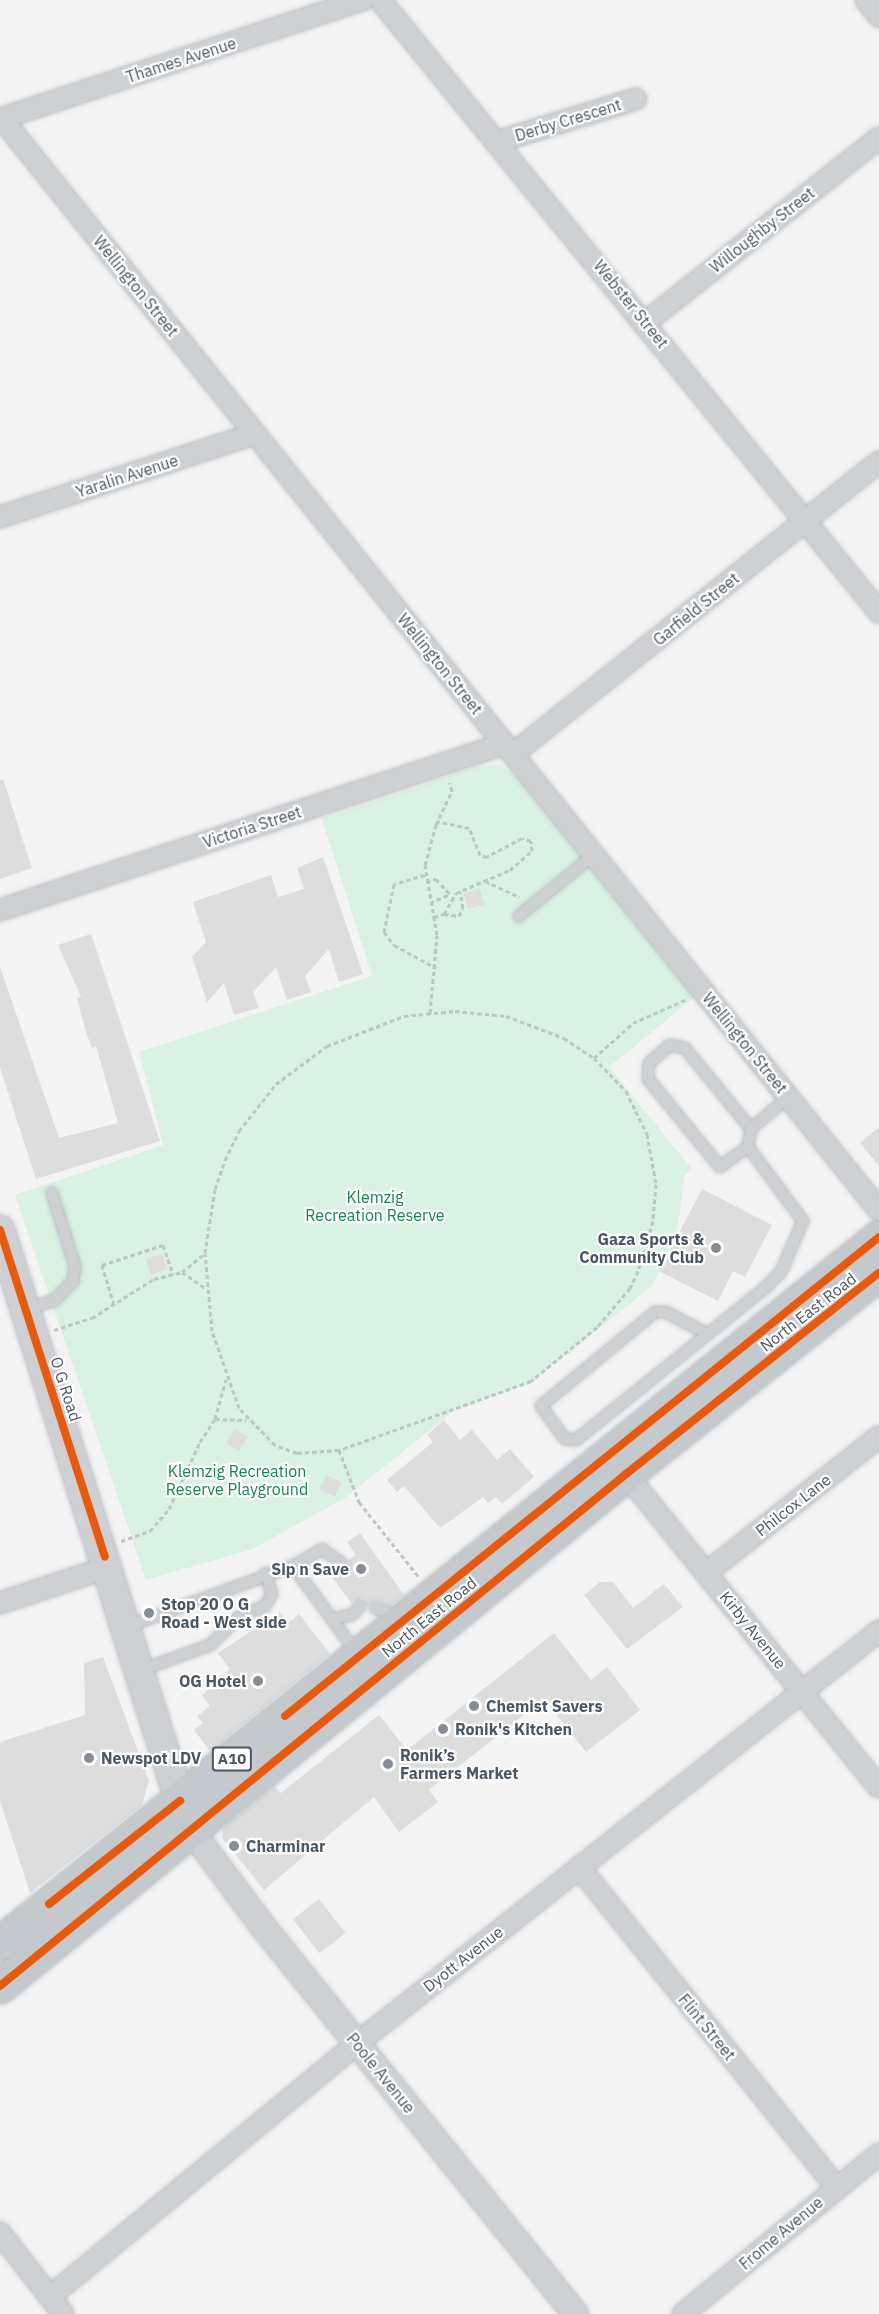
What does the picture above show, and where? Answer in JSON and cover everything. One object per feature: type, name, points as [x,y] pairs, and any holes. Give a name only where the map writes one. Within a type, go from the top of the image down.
[{"type":"highway","name":"North East Road","points":[[0,1943],[185,1815],[618,1464],[879,1237]]},
{"type":"highway","name":"North East Road","points":[[0,1986],[359,1656],[435,1594],[618,1464],[879,1273]]},
{"type":"main road","name":"O G Road","points":[[0,1230],[7,1275],[27,1309],[105,1557],[138,1671],[185,1815]]},
{"type":"street","name":"Thames Avenue","points":[[1,119],[363,0]]},
{"type":"street","name":"Webster Street","points":[[380,0],[500,141],[879,612]]},
{"type":"street","points":[[866,0],[879,16]]},
{"type":"street","name":"Derby Crescent","points":[[500,141],[636,99]]},
{"type":"street","name":"Wellington Street","points":[[1,119],[595,854],[879,1210]]},
{"type":"street","name":"Willoughby Street","points":[[646,322],[879,138]]},
{"type":"street","name":"Yaralin Avenue","points":[[0,517],[254,434]]},
{"type":"street","name":"Garfield Street","points":[[509,749],[806,521],[879,462]]},
{"type":"street","name":"Victoria Street","points":[[0,910],[444,765],[509,749]]},
{"type":"street","name":"Philcox Lane","points":[[706,1573],[879,1437]]},
{"type":"street","name":"Kirby Avenue","points":[[618,1464],[879,1787]]},
{"type":"street","points":[[0,1603],[105,1557]]},
{"type":"street","name":"Dyott Avenue","points":[[52,2295],[357,2043],[879,1630]]},
{"type":"street","name":"Poole Avenue","points":[[185,1815],[357,2043],[576,2314]]},
{"type":"street","name":"Flint Street","points":[[579,1867],[836,2187]]},
{"type":"street","name":"Frome Avenue","points":[[683,2314],[879,2154]]},
{"type":"street","points":[[0,2233],[52,2295],[63,2314]]},
{"type":"lane","points":[[519,916],[595,854]]},
{"type":"lane","points":[[748,1148],[724,1167],[716,1165],[648,1079],[649,1063],[670,1045],[685,1048],[750,1129]]},
{"type":"lane","points":[[707,1334],[666,1312],[655,1312],[541,1406],[565,1438],[576,1440],[707,1334],[781,1272],[802,1229],[801,1214],[748,1148],[750,1129],[788,1097]]},
{"type":"lane","points":[[27,1309],[54,1301],[74,1281],[75,1266],[52,1193]]},
{"type":"lane","points":[[126,1628],[265,1573],[293,1566],[322,1549],[343,1564]]},
{"type":"lane","points":[[293,1566],[359,1656]]},
{"type":"lane","points":[[138,1671],[210,1645],[239,1617],[271,1601],[265,1573]]},
{"type":"lane","points":[[332,1619],[352,1615],[360,1606]]},
{"type":"lane","points":[[375,1608],[406,1618]]},
{"type":"path","points":[[430,1013],[436,968],[434,917],[425,875],[437,821],[452,790],[444,765]]},
{"type":"path","points":[[430,903],[484,881],[524,859],[532,851],[531,841],[510,841],[500,850],[480,855],[469,828],[437,821]]},
{"type":"path","points":[[425,875],[394,884],[384,932],[394,945],[436,968]]},
{"type":"path","points":[[426,881],[436,879],[450,894]]},
{"type":"path","points":[[484,881],[514,892],[530,908]]},
{"type":"path","points":[[434,917],[444,914],[459,916],[463,908],[458,892]]},
{"type":"path","points":[[444,914],[458,892]]},
{"type":"path","points":[[594,1058],[633,1023],[672,1007],[701,988]]},
{"type":"path","points":[[482,1012],[516,1019],[564,1038],[594,1058],[626,1091],[653,1156],[654,1221],[630,1288],[597,1327],[531,1381],[339,1450],[297,1453],[275,1445],[248,1421],[226,1379],[206,1289],[205,1253],[215,1190],[225,1160],[239,1131],[276,1084],[327,1046],[367,1028],[430,1013],[482,1012]]},
{"type":"path","points":[[114,1305],[102,1265],[163,1245],[173,1274]]},
{"type":"path","points":[[35,1336],[114,1305],[139,1287],[182,1272],[205,1253]]},
{"type":"path","points":[[182,1272],[206,1289]]},
{"type":"path","points":[[105,1557],[161,1521],[215,1419],[226,1379]]},
{"type":"path","points":[[215,1419],[248,1421]]},
{"type":"path","points":[[339,1450],[359,1502],[435,1594]]},
{"type":"green space","name":"Klemzig Recreation Reserve","points":[[500,765],[520,779],[695,997],[609,1067],[692,1169],[685,1175],[677,1232],[652,1286],[531,1383],[454,1411],[345,1498],[253,1549],[146,1580],[15,1195],[163,1145],[139,1052],[372,976],[322,819],[479,766]]},
{"type":"building","points":[[3,779],[32,868],[0,879],[0,780]]},
{"type":"building","points":[[323,857],[363,974],[339,982],[329,949],[305,976],[311,992],[287,1000],[276,967],[253,992],[259,1008],[234,1015],[224,983],[207,1002],[192,957],[206,942],[193,902],[271,875],[278,897],[304,889],[297,868]]},
{"type":"building","points":[[480,889],[484,904],[468,909],[464,893]]},
{"type":"building","points":[[91,934],[160,1141],[36,1179],[0,1068],[0,967],[59,1138],[118,1123],[96,1046],[92,1048],[86,1032],[77,998],[81,997],[58,945]]},
{"type":"building","points":[[879,1127],[879,1166],[860,1143]]},
{"type":"building","name":"Gaza Sports & Community Club","points":[[702,1189],[772,1225],[745,1277],[733,1271],[718,1301],[659,1271]]},
{"type":"building","points":[[162,1254],[167,1269],[151,1274],[146,1259]]},
{"type":"building","points":[[444,1420],[460,1440],[472,1430],[497,1460],[510,1449],[534,1477],[502,1504],[496,1497],[488,1503],[483,1497],[440,1528],[404,1486],[397,1492],[387,1480],[433,1442],[427,1435]]},
{"type":"building","points":[[235,1429],[248,1437],[239,1451],[226,1443]]},
{"type":"building","points":[[326,1475],[341,1482],[335,1497],[319,1490]]},
{"type":"building","name":"Sip n Save","points":[[360,1533],[404,1595],[390,1606],[374,1601],[367,1607],[361,1599],[352,1604],[329,1573],[349,1569],[349,1560],[356,1555],[347,1542]]},
{"type":"building","points":[[600,1582],[613,1582],[633,1608],[664,1584],[683,1607],[627,1649],[584,1595]]},
{"type":"building","name":"OG Hotel","points":[[280,1612],[288,1623],[299,1614],[330,1654],[210,1751],[194,1730],[203,1723],[197,1716],[210,1706],[202,1695],[230,1669],[218,1653]]},
{"type":"building","points":[[554,1633],[591,1680],[607,1667],[640,1710],[586,1752],[544,1699],[429,1790],[438,1802],[399,1832],[374,1797],[264,1890],[222,1838],[223,1828],[274,1786],[281,1793],[379,1715],[407,1750]]},
{"type":"building","name":"Newspot LDV","points":[[103,1657],[149,1781],[142,1805],[30,1893],[0,1801],[0,1742],[85,1715],[84,1663]]},
{"type":"building","points":[[319,1899],[345,1933],[319,1953],[293,1919]]},
{"type":"cycle path","points":[[0,1230],[105,1557]]},
{"type":"cycle path","points":[[285,1716],[879,1237]]},
{"type":"cycle path","points":[[0,1986],[626,1474],[879,1273]]},
{"type":"cycle path","points":[[49,1904],[180,1801]]},
{"type":"place","name":"Gaza Sports & Community Club","points":[[716,1248]]},
{"type":"place","name":"Sip n Save","points":[[361,1569]]},
{"type":"place","name":"Stop 20 O G Road - West side","points":[[149,1613]]},
{"type":"place","name":"OG Hotel","points":[[258,1681]]},
{"type":"place","name":"Chemist Savers","points":[[474,1706]]},
{"type":"place","name":"Ronik's Kitchen","points":[[443,1729]]},
{"type":"place","name":"Newspot LDV","points":[[89,1758]]},
{"type":"place","name":"Ronik’s Farmers Market","points":[[388,1764]]},
{"type":"place","name":"Charminar","points":[[234,1846]]},
{"type":"park label","name":"Klemzig Recreation Reserve Playground","points":[[237,1480]]}]
